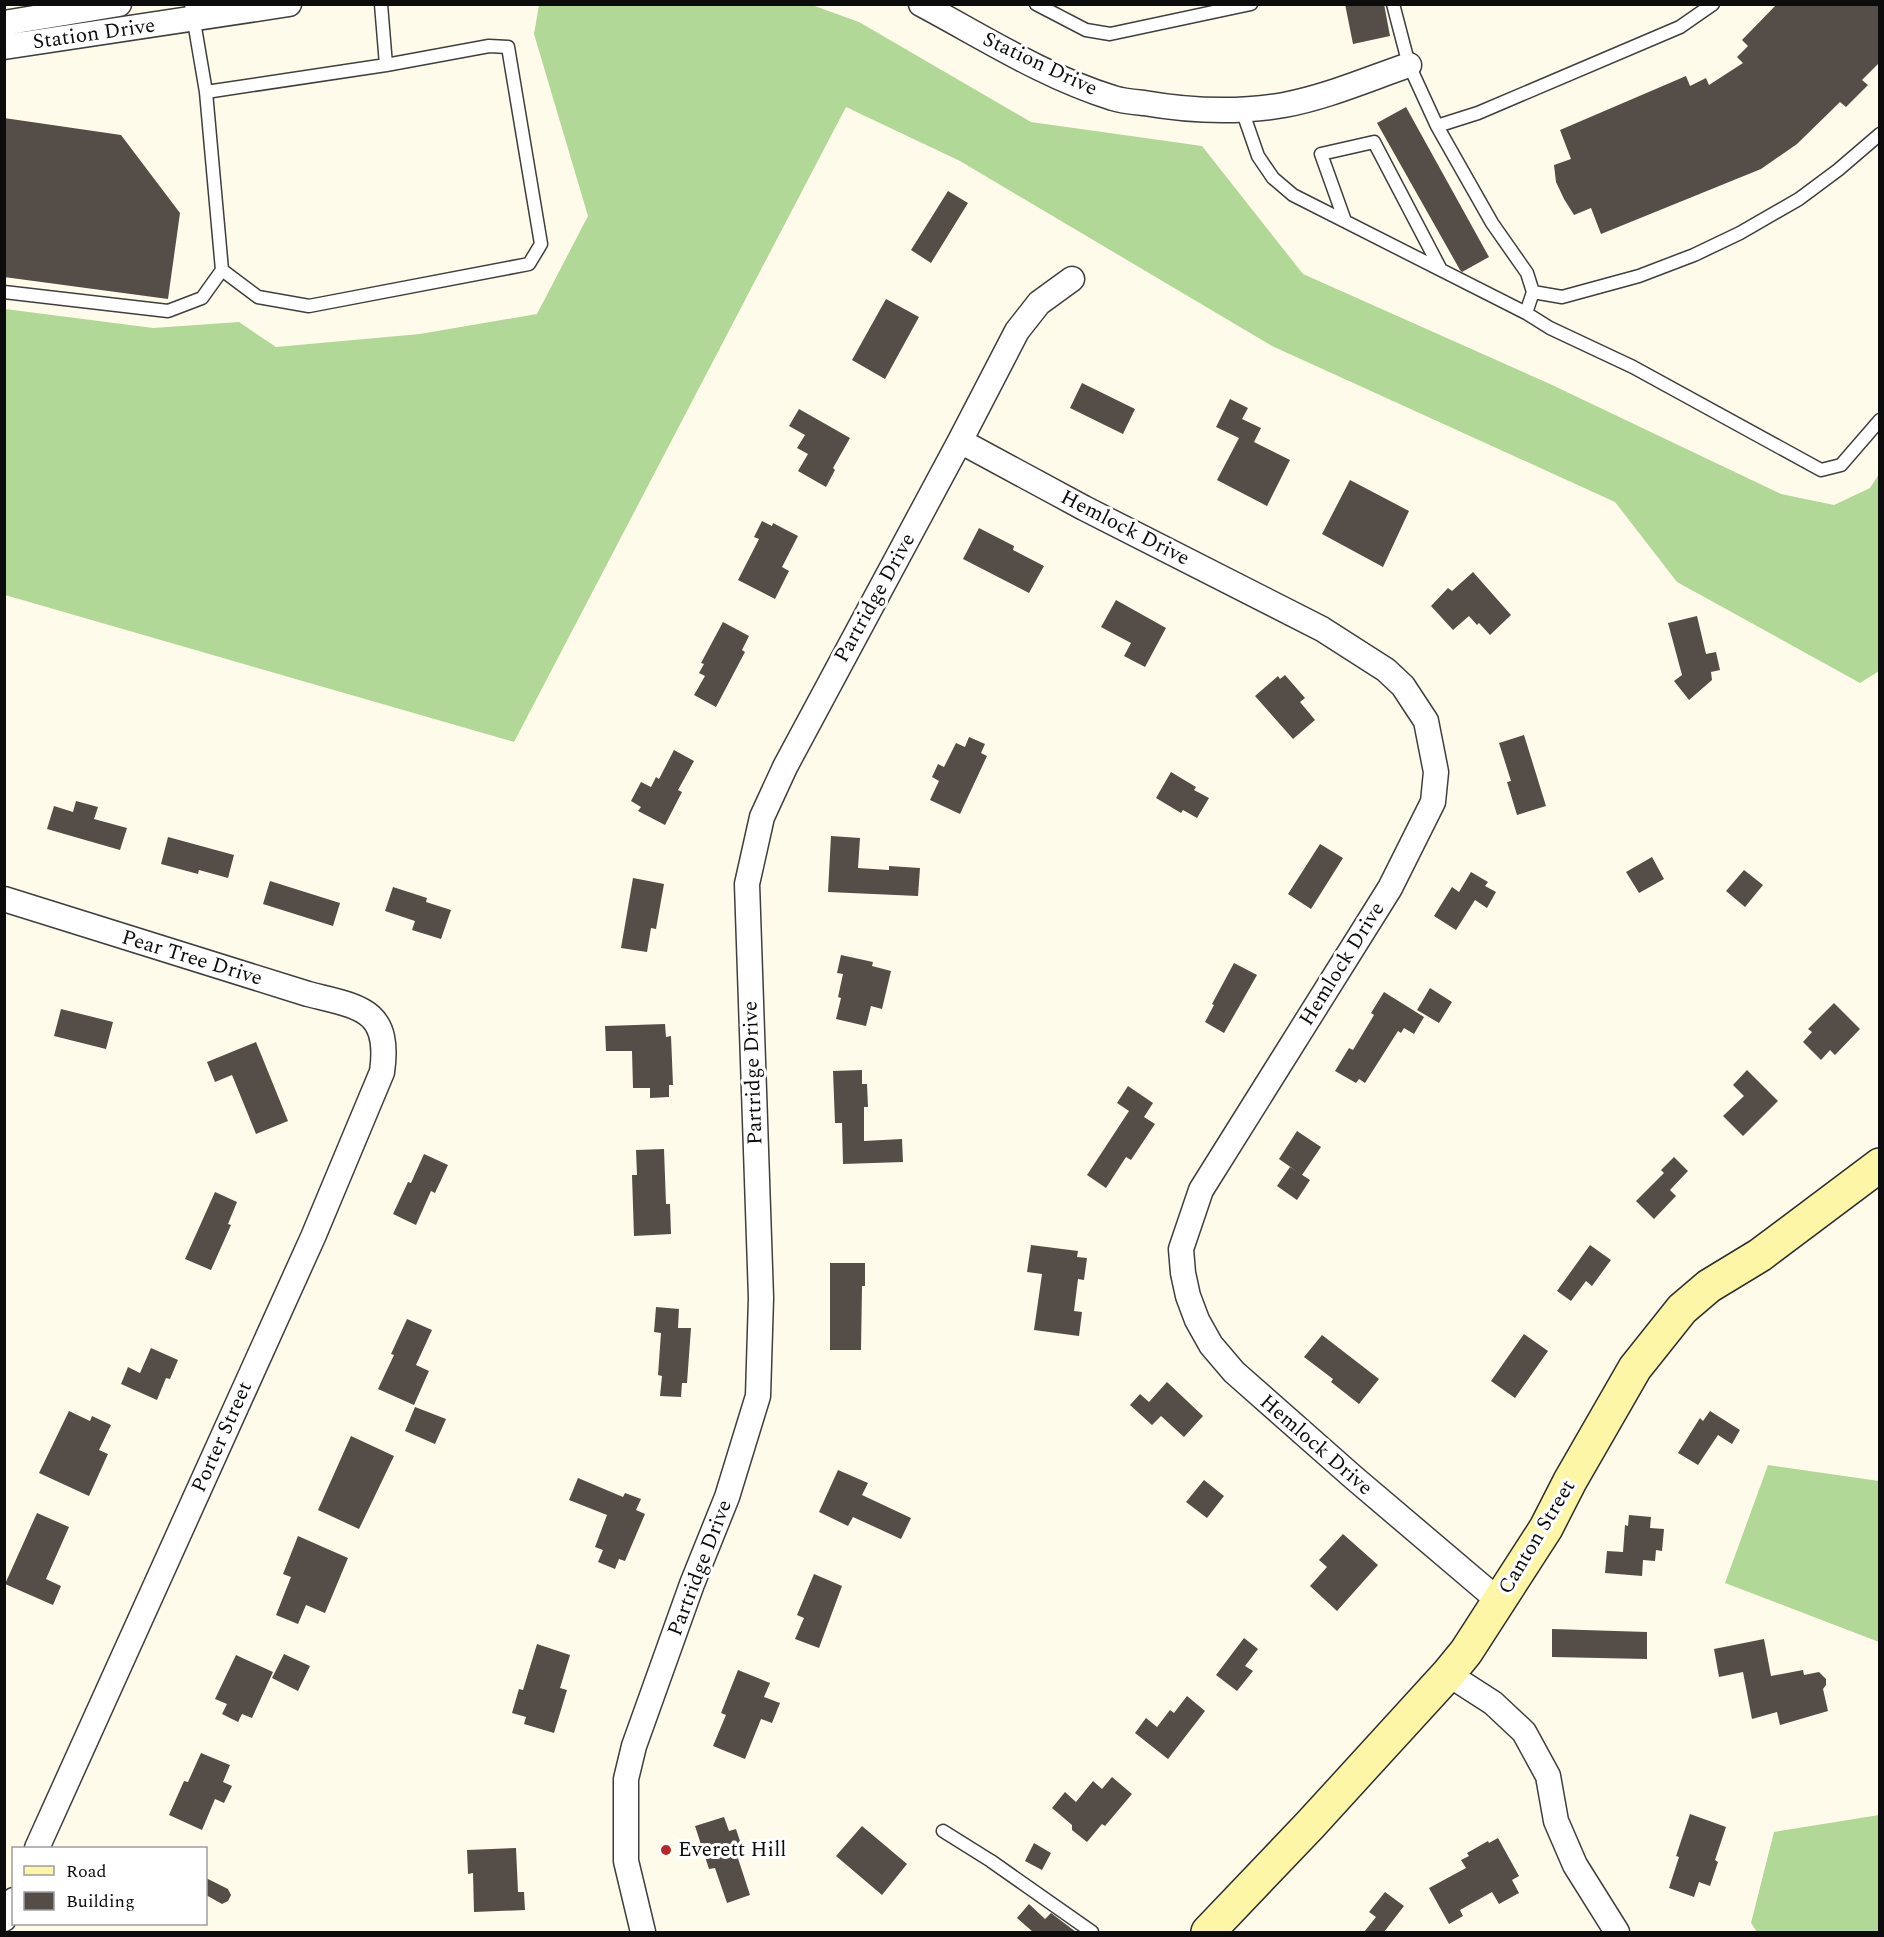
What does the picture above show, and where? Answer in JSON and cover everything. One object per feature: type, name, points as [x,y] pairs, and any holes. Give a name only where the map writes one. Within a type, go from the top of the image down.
[{"type":"main road","name":"Canton Street","points":[[1208,1932],[1310,1826],[1466,1652],[1546,1527],[1635,1368],[1682,1309],[1709,1286],[1760,1255],[1880,1164]]},
{"type":"street","name":"Station Drive","points":[[4,23],[119,4]]},
{"type":"street","name":"Station Drive","points":[[4,47],[192,12],[289,4]]},
{"type":"street","name":"Station Drive","points":[[932,7],[1056,76],[1114,98],[1161,106],[1242,110],[1285,104],[1323,95],[1409,65]]},
{"type":"street","name":"Partridge Drive","points":[[643,1932],[626,1861],[626,1779],[634,1746],[692,1584],[727,1497],[758,1396],[761,1298],[747,884],[762,817],[785,767],[1017,331],[1038,303],[1072,279]]},
{"type":"street","name":"Hemlock Drive","points":[[960,441],[1084,508],[1322,630],[1386,670],[1403,686],[1426,721],[1436,772],[1433,802],[1390,888],[1201,1190],[1181,1249],[1181,1257],[1188,1296],[1197,1320],[1211,1345],[1234,1372],[1353,1478],[1499,1601]]},
{"type":"street","name":"Pear Tree Drive","points":[[4,899],[308,994],[347,1004],[362,1010],[376,1022]]},
{"type":"street","name":"Porter Street","points":[[37,1847],[313,1237],[382,1072],[385,1051],[381,1030],[376,1022]]},
{"type":"street","points":[[1448,1674],[1493,1703],[1524,1732],[1548,1776],[1556,1821],[1575,1865],[1617,1932]]},
{"type":"street","points":[[4,1919],[12,1904]]},
{"type":"lane","points":[[381,4],[386,65]]},
{"type":"lane","points":[[1036,4],[1086,30],[1110,34],[1251,4]]},
{"type":"lane","points":[[1393,4],[1409,65],[1437,126],[1492,223],[1527,273],[1533,292],[1526,313]]},
{"type":"lane","points":[[1437,126],[1486,109],[1680,27],[1713,4]]},
{"type":"lane","points":[[4,292],[168,311],[202,298],[222,270],[206,92],[192,12]]},
{"type":"lane","points":[[206,92],[386,65],[489,46],[508,47],[541,244],[529,264],[309,306],[258,297],[222,270]]},
{"type":"lane","points":[[1242,110],[1258,156],[1273,178],[1293,195],[1440,268],[1550,328],[1633,367],[1821,470],[1841,465],[1880,420]]},
{"type":"lane","points":[[1533,292],[1562,297],[1639,276],[1694,255],[1740,233],[1799,199],[1880,134]]},
{"type":"lane","points":[[1345,220],[1321,154],[1374,142],[1440,268]]},
{"type":"lane","points":[[943,1831],[991,1861],[1092,1932]]},
{"type":"green space","points":[[539,5],[812,5],[859,22],[1031,122],[1202,146],[1303,274],[1550,384],[1781,494],[1834,505],[1870,488],[1879,474],[1879,671],[1860,683],[1677,582],[1615,502],[1272,346],[960,161],[846,107],[514,742],[5,595],[5,309],[153,328],[239,322],[276,347],[420,334],[537,314],[588,216],[534,34]]},
{"type":"green space","points":[[1768,1465],[1879,1481],[1879,1642],[1725,1583]]},
{"type":"green space","points":[[1879,1815],[1879,1932],[1757,1932],[1751,1923],[1774,1832]]},
{"type":"building","points":[[1345,4],[1384,4],[1390,36],[1353,44]]},
{"type":"building","points":[[1777,4],[1880,4],[1880,62],[1862,80],[1868,85],[1846,107],[1840,102],[1797,144],[1761,169],[1601,234],[1591,208],[1574,215],[1556,182],[1554,165],[1571,159],[1560,130],[1686,76],[1690,86],[1706,78],[1709,85],[1743,63],[1737,57],[1748,46],[1742,40]]},
{"type":"building","points":[[1406,107],[1489,257],[1462,272],[1377,123]]},
{"type":"building","points":[[4,118],[121,135],[180,213],[168,299],[4,277]]},
{"type":"building","points":[[948,191],[968,203],[931,263],[911,250]]},
{"type":"building","points":[[886,299],[919,317],[885,379],[852,360]]},
{"type":"building","points":[[1082,383],[1135,409],[1123,434],[1070,408]]},
{"type":"building","points":[[1230,399],[1248,408],[1242,419],[1261,428],[1254,442],[1290,460],[1267,506],[1217,480],[1239,438],[1216,427]]},
{"type":"building","points":[[799,409],[850,438],[833,468],[835,470],[826,487],[798,471],[808,454],[797,448],[805,435],[789,426]]},
{"type":"building","points":[[1350,480],[1409,511],[1383,567],[1322,534]]},
{"type":"building","points":[[762,521],[772,526],[773,523],[798,536],[782,567],[789,571],[775,599],[738,580],[759,539],[754,537]]},
{"type":"building","points":[[979,528],[1014,546],[1013,550],[1044,566],[1029,593],[963,559]]},
{"type":"building","points":[[1473,572],[1511,615],[1490,635],[1469,616],[1453,630],[1431,606],[1448,588],[1452,591]]},
{"type":"building","points":[[1116,600],[1166,628],[1145,667],[1124,656],[1131,643],[1101,627]]},
{"type":"building","points":[[1697,616],[1706,654],[1716,652],[1720,670],[1711,672],[1712,680],[1689,700],[1674,681],[1682,675],[1668,623]]},
{"type":"building","points":[[723,622],[749,636],[742,650],[745,652],[716,707],[694,695],[705,676],[699,673],[704,664],[701,663]]},
{"type":"building","points":[[1285,675],[1305,698],[1300,702],[1315,720],[1293,739],[1255,696],[1278,676],[1280,679]]},
{"type":"building","points":[[1524,735],[1546,806],[1517,815],[1507,782],[1511,781],[1499,743]]},
{"type":"building","points":[[969,737],[985,744],[981,753],[987,756],[960,814],[930,800],[939,781],[932,777],[938,764],[944,767],[956,743],[965,747]]},
{"type":"building","points":[[674,750],[694,761],[678,790],[682,792],[665,825],[638,811],[641,807],[631,801],[641,782],[651,787],[656,777],[659,779]]},
{"type":"building","points":[[1171,772],[1196,787],[1194,790],[1209,798],[1197,818],[1183,810],[1181,813],[1156,798]]},
{"type":"building","points":[[76,801],[98,807],[94,819],[127,828],[120,850],[47,829],[54,806],[73,812]]},
{"type":"building","points":[[831,836],[860,838],[858,868],[889,870],[889,866],[920,868],[918,896],[828,892]]},
{"type":"building","points":[[168,837],[234,855],[228,878],[199,870],[198,874],[161,864]]},
{"type":"building","points":[[1320,844],[1343,858],[1311,909],[1288,894]]},
{"type":"building","points":[[1652,857],[1664,879],[1639,893],[1626,872]]},
{"type":"building","points":[[1744,870],[1763,885],[1745,907],[1726,891]]},
{"type":"building","points":[[1471,872],[1488,882],[1485,886],[1496,892],[1487,908],[1475,900],[1456,930],[1434,916],[1452,887],[1459,892]]},
{"type":"building","points":[[633,878],[664,884],[656,929],[651,928],[647,952],[621,948]]},
{"type":"building","points":[[270,881],[340,903],[333,926],[263,904]]},
{"type":"building","points":[[393,887],[427,898],[426,902],[451,910],[441,939],[412,930],[415,921],[385,911]]},
{"type":"building","points":[[841,955],[873,962],[872,966],[891,971],[882,1009],[871,1006],[866,1026],[836,1019],[843,974],[837,973]]},
{"type":"building","points":[[1234,963],[1257,975],[1224,1033],[1205,1022]]},
{"type":"building","points":[[1430,988],[1452,1002],[1439,1023],[1417,1010]]},
{"type":"building","points":[[1384,992],[1424,1017],[1414,1034],[1404,1028],[1401,1033],[1398,1031],[1365,1083],[1359,1079],[1356,1083],[1335,1071],[1349,1048],[1353,1050],[1374,1015],[1371,1013]]},
{"type":"building","points":[[1834,1003],[1860,1029],[1835,1055],[1830,1050],[1821,1060],[1803,1042],[1812,1032],[1808,1029]]},
{"type":"building","points":[[61,1009],[113,1022],[106,1049],[54,1036]]},
{"type":"building","points":[[665,1024],[666,1037],[671,1036],[673,1085],[669,1085],[669,1097],[650,1098],[650,1088],[633,1088],[632,1051],[606,1051],[605,1026]]},
{"type":"building","points":[[256,1042],[288,1121],[256,1134],[232,1075],[215,1082],[207,1062]]},
{"type":"building","points":[[862,1070],[862,1084],[867,1084],[868,1107],[864,1107],[864,1141],[902,1139],[903,1162],[843,1164],[842,1123],[835,1123],[833,1071]]},
{"type":"building","points":[[1747,1070],[1778,1101],[1743,1136],[1723,1116],[1744,1096],[1733,1085]]},
{"type":"building","points":[[1128,1086],[1153,1103],[1144,1117],[1155,1124],[1131,1160],[1126,1157],[1106,1188],[1087,1175],[1129,1111],[1117,1103]]},
{"type":"building","points":[[1297,1131],[1321,1147],[1302,1175],[1279,1159]]},
{"type":"building","points":[[664,1149],[666,1204],[670,1204],[671,1234],[634,1236],[632,1175],[637,1175],[636,1150]]},
{"type":"building","points":[[424,1154],[448,1165],[435,1193],[431,1191],[416,1225],[393,1214]]},
{"type":"building","points":[[1674,1157],[1688,1171],[1670,1190],[1676,1196],[1654,1219],[1636,1201],[1664,1173],[1661,1170]]},
{"type":"building","points":[[1290,1167],[1310,1180],[1297,1200],[1277,1186]]},
{"type":"building","points":[[215,1192],[237,1202],[228,1224],[231,1225],[211,1270],[185,1259]]},
{"type":"building","points":[[1031,1245],[1078,1251],[1077,1257],[1087,1258],[1084,1280],[1078,1279],[1074,1311],[1082,1312],[1079,1336],[1034,1330],[1042,1274],[1027,1272]]},
{"type":"building","points":[[1590,1245],[1611,1260],[1592,1286],[1586,1281],[1571,1301],[1557,1291]]},
{"type":"building","points":[[830,1263],[865,1263],[865,1286],[862,1286],[861,1350],[830,1350]]},
{"type":"building","points":[[656,1307],[679,1309],[678,1328],[691,1328],[687,1383],[682,1383],[681,1397],[660,1396],[662,1376],[658,1375],[661,1333],[654,1332]]},
{"type":"building","points":[[407,1319],[432,1330],[416,1365],[429,1371],[414,1405],[378,1389]]},
{"type":"building","points":[[1524,1334],[1548,1351],[1515,1398],[1491,1381]]},
{"type":"building","points":[[1322,1335],[1379,1379],[1359,1404],[1331,1382],[1333,1379],[1304,1357]]},
{"type":"building","points":[[151,1348],[178,1360],[170,1379],[166,1378],[157,1400],[121,1384],[128,1367],[140,1373]]},
{"type":"building","points":[[1167,1382],[1203,1416],[1184,1437],[1161,1416],[1152,1425],[1130,1405],[1140,1394],[1149,1402]]},
{"type":"building","points":[[415,1407],[446,1419],[435,1444],[405,1431]]},
{"type":"building","points":[[69,1411],[90,1421],[92,1416],[111,1425],[99,1450],[108,1454],[89,1496],[39,1473]]},
{"type":"building","points":[[1710,1411],[1740,1430],[1732,1444],[1718,1435],[1698,1465],[1678,1453],[1700,1418],[1703,1421]]},
{"type":"building","points":[[351,1436],[394,1456],[359,1529],[318,1510]]},
{"type":"building","points":[[838,1470],[868,1483],[862,1495],[911,1518],[901,1539],[853,1517],[848,1526],[819,1512]]},
{"type":"building","points":[[578,1478],[623,1497],[625,1493],[641,1499],[636,1510],[645,1514],[625,1561],[619,1559],[615,1569],[598,1562],[603,1550],[595,1547],[607,1515],[569,1500]]},
{"type":"building","points":[[1204,1480],[1224,1496],[1207,1518],[1186,1502]]},
{"type":"building","points":[[37,1513],[69,1527],[46,1579],[61,1586],[53,1605],[5,1584]]},
{"type":"building","points":[[1629,1515],[1651,1517],[1650,1528],[1664,1529],[1662,1551],[1656,1550],[1655,1561],[1643,1560],[1642,1576],[1605,1573],[1607,1551],[1623,1552],[1625,1525],[1628,1526]]},
{"type":"building","points":[[1343,1534],[1378,1565],[1337,1611],[1310,1586],[1327,1567],[1319,1560]]},
{"type":"building","points":[[298,1536],[348,1558],[325,1613],[306,1605],[298,1624],[276,1615],[291,1577],[283,1574]]},
{"type":"building","points":[[814,1574],[842,1586],[819,1648],[795,1639],[804,1618],[797,1615]]},
{"type":"building","points":[[1552,1629],[1647,1632],[1647,1659],[1552,1657]]},
{"type":"building","points":[[1244,1638],[1258,1649],[1245,1666],[1253,1671],[1237,1691],[1216,1675]]},
{"type":"building","points":[[1764,1639],[1771,1676],[1803,1670],[1804,1675],[1819,1672],[1826,1679],[1823,1689],[1828,1711],[1780,1725],[1777,1712],[1752,1719],[1743,1672],[1719,1677],[1714,1649]]},
{"type":"building","points":[[537,1644],[570,1655],[560,1688],[567,1690],[554,1733],[524,1724],[526,1717],[512,1713],[519,1689],[523,1690]]},
{"type":"building","points":[[284,1654],[310,1666],[298,1691],[272,1678]]},
{"type":"building","points":[[236,1655],[273,1672],[252,1718],[242,1714],[238,1722],[222,1714],[227,1704],[215,1699]]},
{"type":"building","points":[[738,1670],[770,1683],[764,1697],[780,1703],[772,1723],[761,1719],[745,1759],[713,1746],[726,1715],[721,1713]]},
{"type":"building","points":[[1187,1696],[1205,1711],[1168,1759],[1135,1733],[1146,1718],[1157,1727],[1170,1710],[1174,1713]]},
{"type":"building","points":[[201,1753],[230,1765],[223,1782],[232,1786],[224,1803],[215,1799],[202,1830],[169,1815],[184,1781],[188,1782]]},
{"type":"building","points":[[1112,1777],[1132,1794],[1105,1826],[1102,1824],[1087,1842],[1072,1830],[1072,1825],[1052,1808],[1065,1792],[1076,1802],[1093,1781],[1102,1789]]},
{"type":"building","points":[[1690,1814],[1726,1827],[1715,1860],[1718,1862],[1710,1886],[1699,1882],[1694,1897],[1669,1888],[1679,1857],[1676,1856]]},
{"type":"building","points":[[724,1817],[729,1831],[736,1829],[741,1844],[734,1846],[750,1895],[727,1903],[715,1868],[709,1869],[695,1826]]},
{"type":"building","points":[[862,1826],[907,1864],[882,1895],[836,1856]]},
{"type":"building","points":[[1498,1838],[1519,1876],[1512,1880],[1519,1893],[1499,1904],[1492,1892],[1460,1910],[1463,1916],[1449,1924],[1429,1888],[1466,1868],[1461,1860],[1469,1856],[1467,1853]]},
{"type":"building","points":[[1034,1843],[1051,1853],[1042,1870],[1025,1861]]},
{"type":"building","points":[[516,1848],[518,1892],[524,1892],[525,1910],[474,1912],[473,1873],[468,1874],[467,1850]]},
{"type":"building","points":[[207,1878],[228,1889],[231,1895],[228,1901],[222,1904],[207,1896]]},
{"type":"building","points":[[1385,1892],[1404,1906],[1384,1932],[1364,1932],[1376,1917],[1369,1912]]},
{"type":"building","points":[[1029,1904],[1045,1919],[1051,1913],[1076,1932],[1033,1932],[1017,1918]]},
{"type":"place","name":"Everett Hill","points":[[666,1850]]}]
